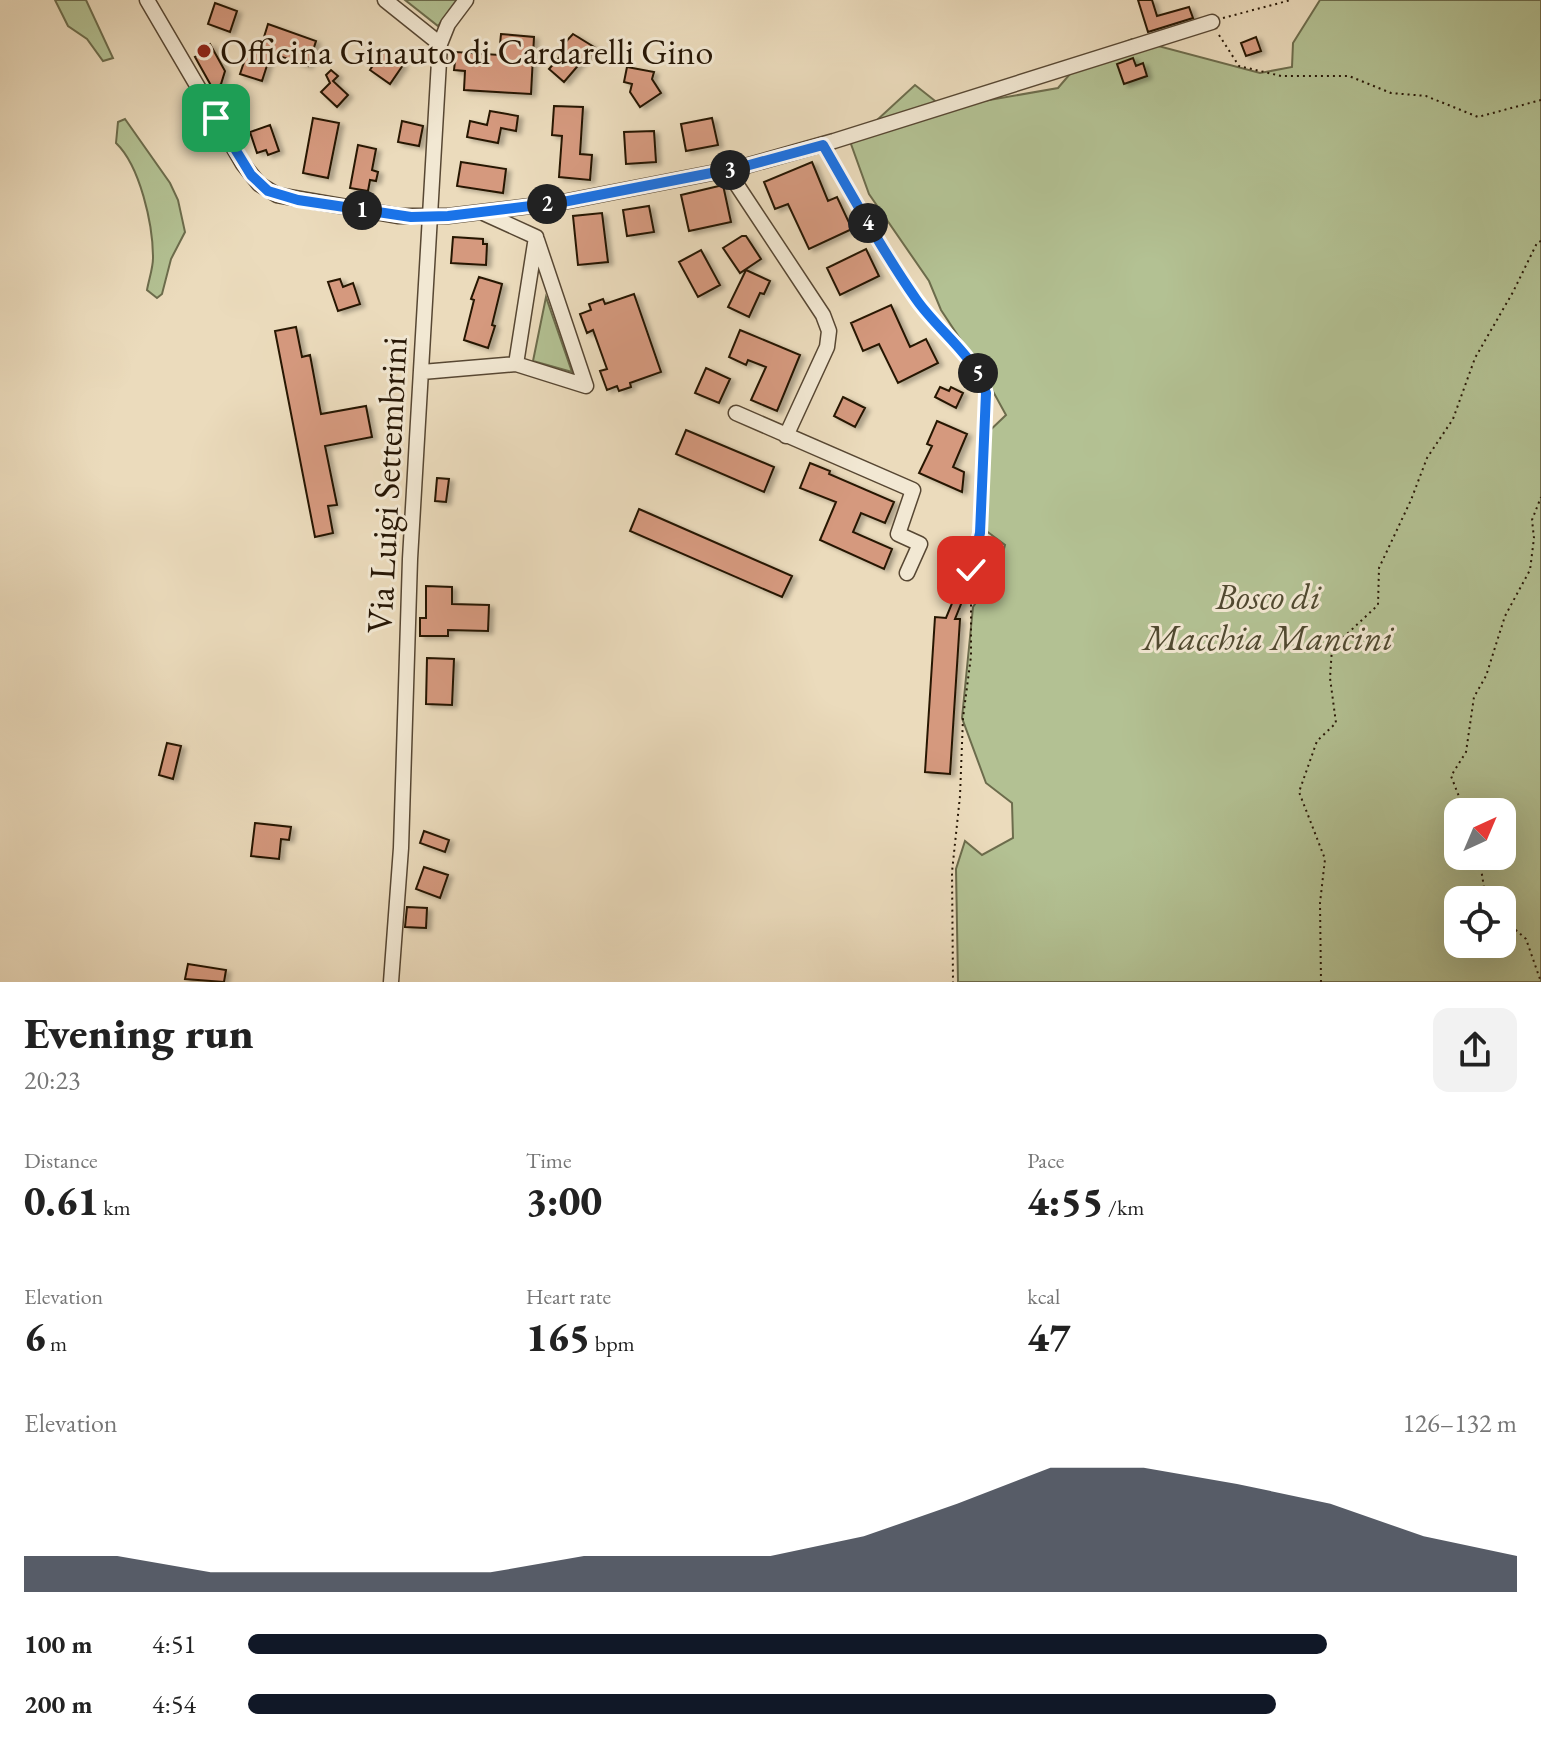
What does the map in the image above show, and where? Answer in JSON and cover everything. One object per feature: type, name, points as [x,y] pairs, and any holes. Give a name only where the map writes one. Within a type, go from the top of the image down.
[{"type":"street","points":[[147,0],[243,164],[263,188],[298,200],[393,215],[429,217],[563,202],[727,170],[823,145],[1212,22]]},
{"type":"street","points":[[385,0],[440,44]]},
{"type":"street","name":"Via Luigi Settembrini","points":[[391,982],[401,848],[410,559],[440,44],[448,24],[466,0]]},
{"type":"street","points":[[727,170],[823,315],[829,331],[827,347],[786,436]]},
{"type":"street","points":[[422,372],[516,364],[586,386],[536,237],[481,212]]},
{"type":"street","points":[[516,364],[536,237]]},
{"type":"street","points":[[736,413],[913,490],[898,534],[920,544],[907,573]]},
{"type":"path","points":[[1291,0],[1212,22],[1239,66],[1281,76],[1349,76],[1391,93],[1426,96],[1478,117],[1541,100]]},
{"type":"path","points":[[823,145],[902,278],[940,330],[981,376],[986,393],[980,533],[971,570],[971,656],[963,718],[952,872],[953,982]]},
{"type":"path","points":[[1321,982],[1320,903],[1325,859],[1299,792],[1317,741],[1336,723],[1330,678],[1332,648],[1378,605],[1379,568],[1427,458],[1453,419],[1475,358],[1537,243],[1541,241]]},
{"type":"path","points":[[1460,798],[1451,776],[1466,752],[1474,697],[1486,676],[1505,616],[1530,570],[1534,538],[1532,520],[1541,497]]},
{"type":"path","points":[[1516,930],[1526,939],[1541,982]]},
{"type":"green space","points":[[55,0],[86,0],[113,58],[103,61],[87,39],[68,26]]},
{"type":"green space","points":[[405,0],[459,0],[438,26]]},
{"type":"green space","name":"Bosco di Macchia Mancini","points":[[1320,0],[1541,0],[1541,982],[958,982],[956,869],[965,841],[982,855],[1013,838],[1012,803],[986,783],[962,718],[973,607],[999,568],[1005,545],[981,527],[979,482],[983,437],[1006,415],[941,310],[929,281],[869,194],[851,144],[915,85],[944,108],[1058,88],[1081,61],[1132,39],[1260,73],[1292,67],[1293,43]]},
{"type":"green space","points":[[125,119],[170,183],[178,200],[185,232],[171,259],[162,294],[157,298],[147,290],[153,258],[144,196],[132,166],[116,143],[118,122]]},
{"type":"green space","points":[[546,297],[572,372],[533,361]]},
{"type":"building","points":[[1138,0],[1152,0],[1157,16],[1189,7],[1193,18],[1148,32]]},
{"type":"building","points":[[215,3],[237,11],[230,32],[208,24]]},
{"type":"building","points":[[268,24],[316,41],[308,66],[271,53],[262,81],[240,74],[249,47],[260,50]]},
{"type":"building","points":[[501,34],[534,37],[531,94],[464,90],[465,71],[454,70],[456,52],[499,55]]},
{"type":"building","points":[[573,34],[594,47],[564,82],[549,69],[564,52],[560,48]]},
{"type":"building","points":[[1256,37],[1261,51],[1246,56],[1241,43]]},
{"type":"building","points":[[210,44],[225,71],[221,84],[213,89],[195,57]]},
{"type":"building","points":[[382,51],[403,65],[390,84],[370,70]]},
{"type":"building","points":[[1133,58],[1136,66],[1143,63],[1147,76],[1124,84],[1117,64]]},
{"type":"building","points":[[627,67],[654,72],[652,79],[661,93],[640,107],[630,92],[632,84],[624,82]]},
{"type":"building","points":[[331,70],[338,76],[333,81],[348,95],[337,107],[321,92],[330,83],[326,75]]},
{"type":"building","points":[[554,106],[583,107],[580,154],[592,155],[590,180],[559,177],[562,136],[552,135]]},
{"type":"building","points":[[490,111],[518,116],[516,131],[501,128],[498,143],[467,137],[470,121],[487,125]]},
{"type":"building","points":[[313,118],[339,123],[328,178],[303,173]]},
{"type":"building","points":[[712,118],[718,145],[686,151],[681,124]]},
{"type":"building","points":[[402,121],[423,126],[419,146],[398,142]]},
{"type":"building","points":[[270,125],[279,151],[268,155],[266,150],[257,153],[250,132]]},
{"type":"building","points":[[654,131],[656,162],[626,164],[624,132]]},
{"type":"building","points":[[358,145],[376,149],[372,170],[378,172],[376,181],[370,180],[368,191],[350,188]]},
{"type":"building","points":[[461,162],[506,169],[503,193],[457,186]]},
{"type":"building","points":[[812,162],[828,201],[837,197],[852,229],[809,249],[788,204],[775,209],[764,182]]},
{"type":"building","points":[[723,185],[731,222],[689,231],[681,195]]},
{"type":"building","points":[[649,206],[654,232],[627,236],[623,210]]},
{"type":"building","points":[[602,213],[608,262],[578,265],[573,216]]},
{"type":"building","points":[[746,236],[761,259],[740,273],[723,248]]},
{"type":"building","points":[[453,237],[483,239],[483,244],[487,244],[486,265],[451,263]]},
{"type":"building","points":[[866,249],[879,276],[840,295],[827,268]]},
{"type":"building","points":[[701,250],[720,285],[698,297],[679,262]]},
{"type":"building","points":[[746,270],[770,281],[764,294],[760,293],[749,317],[728,307]]},
{"type":"building","points":[[479,277],[502,284],[488,348],[464,340],[474,300],[471,299]]},
{"type":"building","points":[[340,279],[343,287],[353,283],[360,304],[338,311],[328,282]]},
{"type":"building","points":[[634,294],[661,372],[630,383],[631,387],[619,391],[617,386],[607,390],[600,371],[607,369],[593,330],[587,333],[580,314],[591,310],[589,304],[603,299],[605,304]]},
{"type":"building","points":[[891,305],[910,347],[926,339],[938,363],[898,383],[879,344],[863,351],[851,323]]},
{"type":"building","points":[[296,327],[302,357],[310,355],[321,414],[366,406],[372,437],[325,446],[337,505],[328,506],[333,533],[315,537],[275,331]]},
{"type":"building","points":[[740,330],[800,355],[777,411],[751,400],[766,367],[748,360],[746,365],[729,357]]},
{"type":"building","points":[[706,368],[730,379],[719,403],[695,393]]},
{"type":"building","points":[[940,387],[949,391],[951,387],[963,393],[956,408],[935,397]]},
{"type":"building","points":[[843,397],[865,408],[855,427],[834,416]]},
{"type":"building","points":[[937,421],[967,434],[953,467],[964,472],[962,492],[919,473],[932,446],[927,444]]},
{"type":"building","points":[[686,430],[774,467],[764,492],[676,454]]},
{"type":"building","points":[[810,463],[894,502],[885,523],[861,513],[853,532],[892,549],[884,569],[820,540],[836,502],[800,488]]},
{"type":"building","points":[[437,478],[449,479],[446,502],[435,501]]},
{"type":"building","points":[[639,509],[792,576],[782,597],[630,531]]},
{"type":"building","points":[[426,586],[452,587],[452,604],[489,605],[488,631],[448,630],[448,636],[420,636],[420,618],[426,618]]},
{"type":"building","points":[[955,596],[963,599],[955,619],[960,619],[950,774],[925,772],[935,617],[946,618]]},
{"type":"building","points":[[427,658],[454,659],[452,705],[426,704]]},
{"type":"building","points":[[167,743],[181,746],[173,779],[159,775]]},
{"type":"building","points":[[255,823],[291,827],[289,840],[281,839],[279,859],[251,856]]},
{"type":"building","points":[[424,831],[449,840],[445,852],[420,843]]},
{"type":"building","points":[[424,867],[448,875],[440,898],[416,889]]},
{"type":"building","points":[[407,907],[427,908],[426,928],[405,927]]},
{"type":"building","points":[[188,964],[226,970],[224,982],[185,979]]},
{"type":"place","name":"Officina Ginauto di Cardarelli Gino","points":[[204,51]]},
{"type":"route","points":[[216,118],[243,164],[268,191],[298,200],[411,217],[448,216],[563,202],[742,167],[823,145],[918,303],[981,376],[986,393],[980,533],[971,570]]}]
